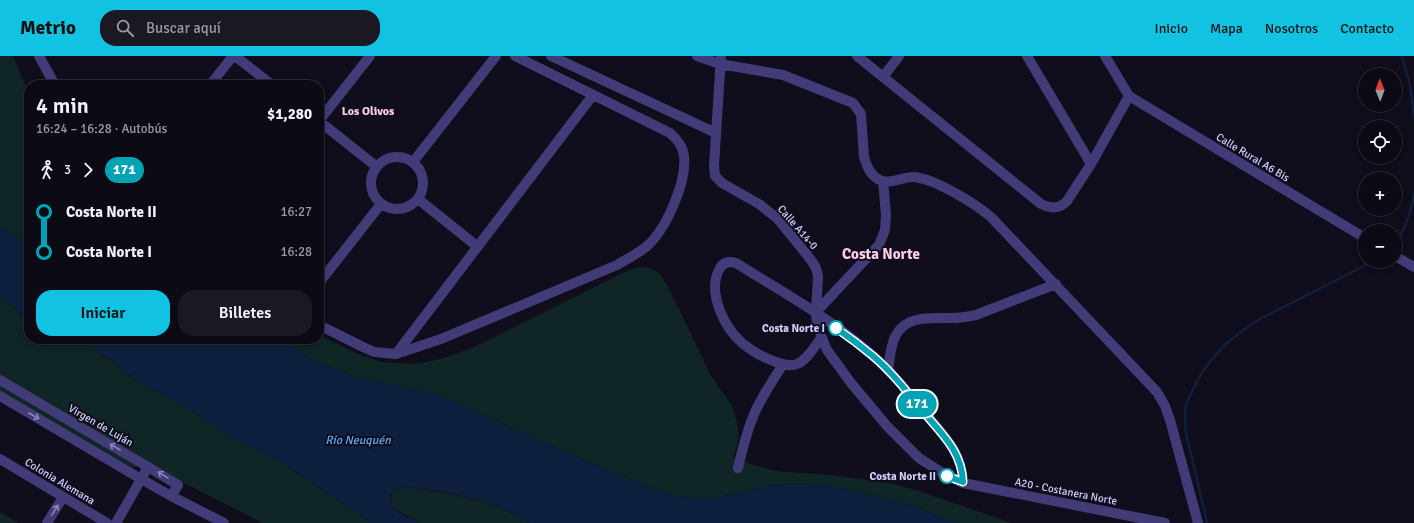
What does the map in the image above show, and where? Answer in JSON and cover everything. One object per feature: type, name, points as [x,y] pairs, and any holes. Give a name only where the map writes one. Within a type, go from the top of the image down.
[{"type":"street","points":[[39,56],[52,80]]},
{"type":"street","points":[[214,80],[234,56],[265,80]]},
{"type":"street","points":[[324,115],[370,56]]},
{"type":"street","points":[[324,328],[374,352],[396,354],[441,339],[617,265],[634,256],[655,237],[672,208],[680,188],[684,165],[684,155],[677,139],[670,133],[514,56]]},
{"type":"street","points":[[552,56],[716,133],[720,60]]},
{"type":"street","points":[[697,56],[783,75],[853,103],[858,107],[861,114],[866,163],[876,178],[883,181],[907,177],[921,178],[971,202],[1001,226],[1148,382],[1161,399],[1170,420],[1198,523]]},
{"type":"street","points":[[857,56],[1041,204],[1056,208],[1062,206],[1067,201],[1091,164],[1129,96],[1105,56]]},
{"type":"street","points":[[883,77],[899,56]]},
{"type":"street","points":[[1027,56],[1091,164]]},
{"type":"street","points":[[413,162],[492,58]]},
{"type":"street","points":[[396,354],[593,95]]},
{"type":"street","name":"Calle Rural A6 Bis","points":[[1129,96],[1358,234]]},
{"type":"street","points":[[324,125],[377,167]]},
{"type":"street","name":"Calle A14-0","points":[[716,133],[715,176],[722,183],[760,204],[778,220],[816,268],[818,276],[816,312],[817,325],[821,338],[831,356],[851,383],[905,445],[931,467],[963,482]]},
{"type":"street","points":[[396,157],[405,158],[413,162],[421,172],[424,184],[418,199],[405,209],[392,209],[381,204],[371,189],[371,180],[377,167],[387,159],[396,157]]},
{"type":"street","points":[[816,312],[869,258],[879,245],[885,230],[886,215],[883,181]]},
{"type":"street","points":[[418,199],[478,247]]},
{"type":"street","points":[[324,277],[381,204]]},
{"type":"street","points":[[1402,260],[1414,267]]},
{"type":"street","points":[[821,338],[803,361],[796,364],[782,366],[746,347],[727,326],[719,309],[715,292],[716,277],[721,266],[725,262],[731,261],[736,263],[816,312],[874,356],[912,396],[950,444],[960,462],[963,472],[963,482]]},
{"type":"street","points":[[888,370],[895,336],[901,328],[910,322],[920,318],[962,318],[976,315],[1056,284]]},
{"type":"street","points":[[738,468],[744,441],[754,415],[767,389],[782,366]]},
{"type":"street","name":"Virgen de Luján","points":[[0,380],[178,485],[171,496]]},
{"type":"street","points":[[0,396],[141,479],[224,523]]},
{"type":"street","name":"Colonia Alemana","points":[[0,459],[107,523]]},
{"type":"street","points":[[116,523],[148,466]]},
{"type":"street","name":"A20 - Costanera Norte","points":[[963,482],[1165,523]]},
{"type":"street","points":[[47,523],[63,497]]},
{"type":"green space","points":[[0,56],[13,56],[24,82],[24,239],[11,235],[0,227]]},
{"type":"green space","points":[[642,267],[655,270],[668,286],[711,376],[731,404],[737,422],[739,439],[733,458],[776,471],[831,475],[894,484],[1012,523],[958,523],[915,507],[868,494],[818,484],[776,485],[714,498],[675,496],[572,455],[439,395],[352,376],[316,361],[287,344],[324,344],[324,337],[356,353],[381,362],[414,364],[440,359],[470,349],[629,270]]},
{"type":"green space","points":[[0,297],[9,302],[24,318],[24,344],[89,344],[103,357],[114,361],[122,371],[142,384],[183,405],[241,443],[279,461],[372,523],[263,523],[180,481],[0,376]]},
{"type":"green space","points":[[0,385],[135,464],[136,467],[132,468],[0,391]]},
{"type":"green space","points":[[407,487],[470,498],[500,508],[529,523],[422,523],[395,510],[391,506],[391,497],[393,492],[397,489]]},
{"type":"green space","points":[[0,512],[18,523],[0,523]]},
{"type":"water","points":[[0,227],[11,235],[24,239],[24,318],[9,302],[0,297]]},
{"type":"water","name":"Río Neuquén","points":[[89,344],[287,344],[316,361],[352,376],[439,395],[572,455],[675,496],[714,498],[776,485],[818,484],[868,494],[915,507],[958,523],[529,523],[486,502],[455,494],[407,487],[394,491],[390,502],[393,508],[399,513],[422,523],[372,523],[279,461],[241,443],[183,405],[142,384],[122,371],[114,361],[99,354]]},
{"type":"waterway","points":[[1402,56],[1410,85],[1414,118]]},
{"type":"waterway","points":[[1402,232],[1408,220],[1414,194]]},
{"type":"waterway","points":[[1207,522],[1186,433],[1185,420],[1185,409],[1189,397],[1202,373],[1216,354],[1250,325],[1360,268]]},
{"type":"bus line","name":"171","points":[[836,328],[858,343],[888,370],[912,396],[950,444],[960,462],[963,472],[963,482],[947,476]]},
{"type":"place","name":"Costa Norte I","points":[[836,328]]},
{"type":"place","name":"Costa Norte II","points":[[947,476]]},
{"type":"district","name":"Los Olivos","points":[[368,111]]},
{"type":"district","name":"Costa Norte","points":[[881,254]]}]
